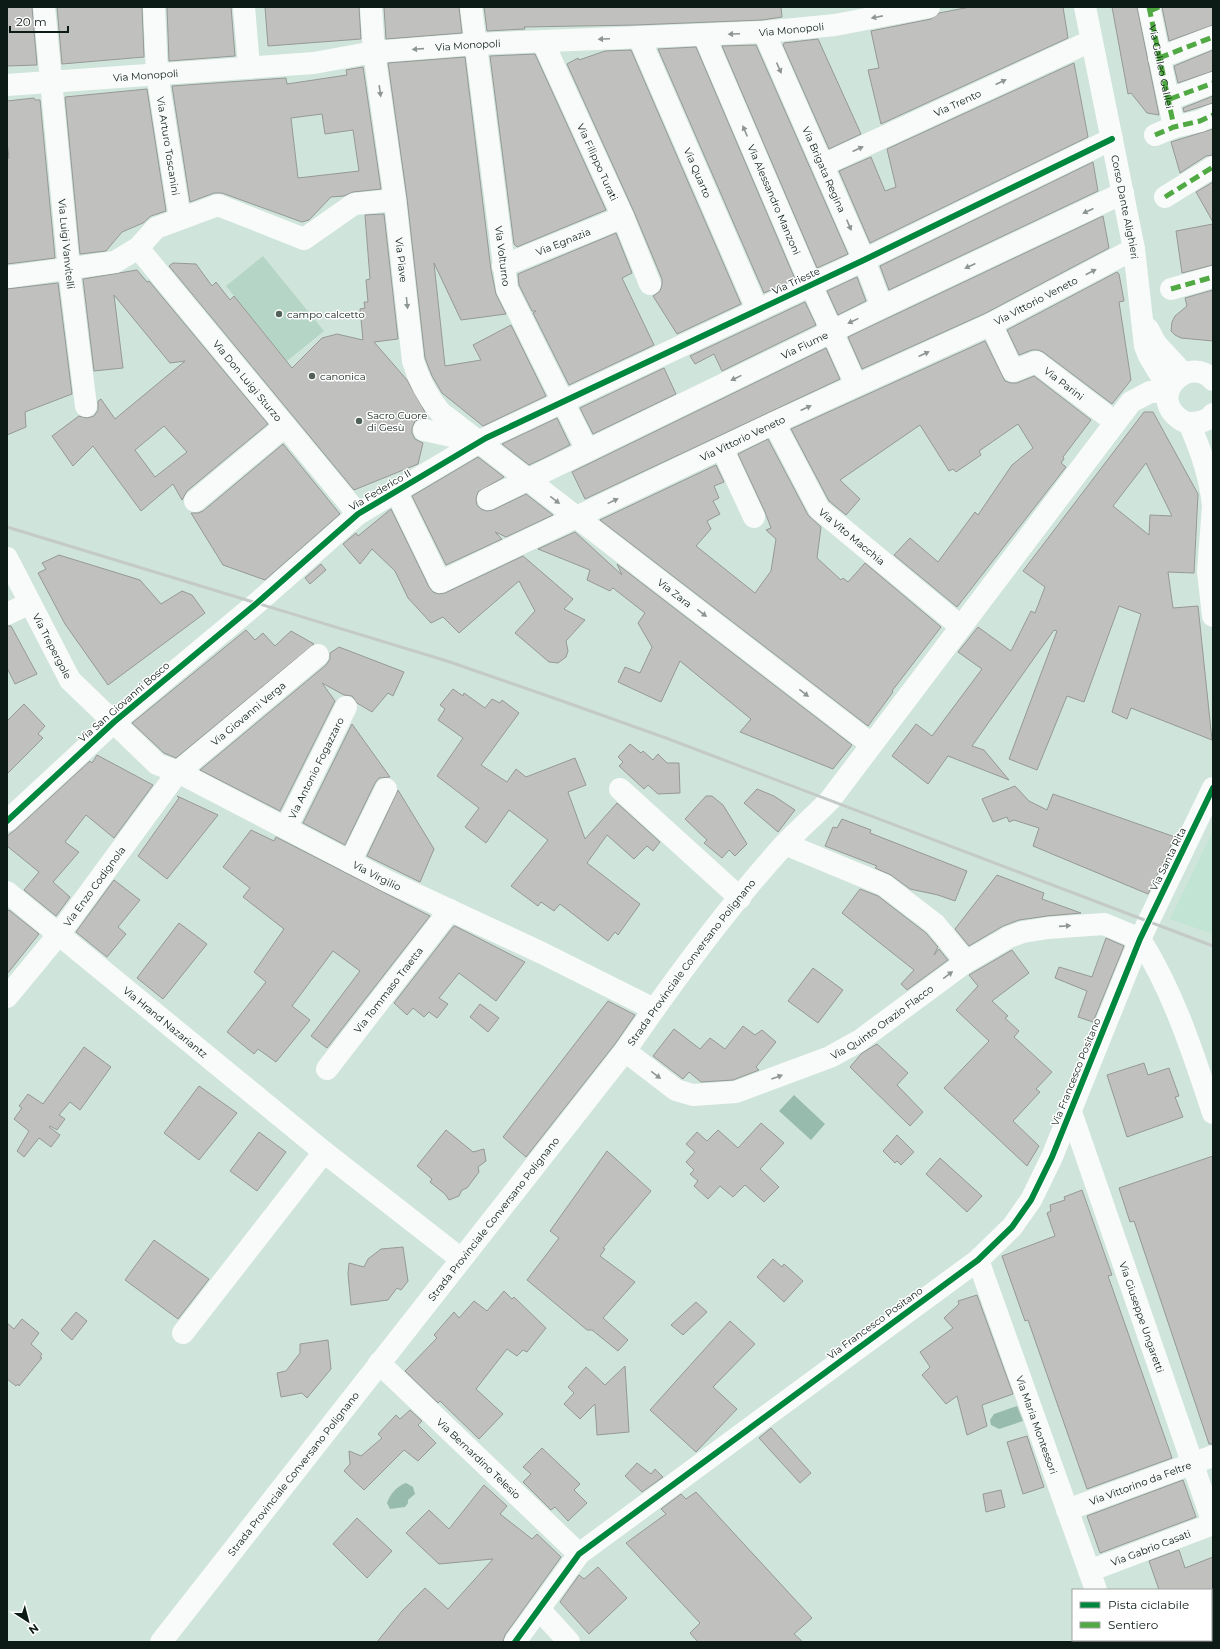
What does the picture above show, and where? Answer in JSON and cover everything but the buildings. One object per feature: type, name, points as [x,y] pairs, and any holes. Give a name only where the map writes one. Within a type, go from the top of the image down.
[{"type":"street","name":"Via Luigi Vanvitelli","points":[[44,7],[69,269],[86,406]]},
{"type":"street","name":"Via Arturo Toscanini","points":[[154,7],[157,73],[180,219]]},
{"type":"street","points":[[244,7],[249,66]]},
{"type":"street","name":"Via Piave","points":[[370,7],[374,52],[395,200],[413,361],[418,381],[427,397],[440,412],[482,440]]},
{"type":"street","name":"Via Volturno","points":[[472,7],[475,44],[507,289],[587,450]]},
{"type":"street","name":"Via Monopoli","points":[[7,85],[314,62],[374,52],[475,44],[764,32],[834,16],[929,7]]},
{"type":"street","name":"Corso Dante Alighieri","points":[[1085,7],[1134,249],[1142,313]]},
{"type":"street","name":"Via Galileo Galilei","points":[[1153,8],[1159,58],[1170,99],[1164,131],[1200,121],[1213,115]]},
{"type":"street","name":"Via Brigata Regina","points":[[764,32],[864,260],[882,307]]},
{"type":"street","name":"Via Alessandro Manzoni","points":[[704,35],[811,285],[856,385]]},
{"type":"street","name":"Via Quarto","points":[[639,37],[757,309]]},
{"type":"street","points":[[1159,58],[1213,37]]},
{"type":"street","name":"Via Trento","points":[[823,165],[1091,41]]},
{"type":"street","name":"Via Filippo Turati","points":[[542,42],[623,217],[650,284]]},
{"type":"street","points":[[1170,99],[1213,83]]},
{"type":"street","name":"Via Trieste","points":[[482,440],[757,309],[864,260],[1112,138]]},
{"type":"street","points":[[1165,197],[1213,167]]},
{"type":"street","name":"Via Fiume","points":[[488,499],[882,307],[1123,193]]},
{"type":"street","points":[[7,277],[115,262],[138,248],[156,228],[218,205],[304,239],[354,204],[395,200]]},
{"type":"street","name":"Via Egnazia","points":[[503,266],[623,217]]},
{"type":"street","name":"Via Don Luigi Sturzo","points":[[138,248],[358,514]]},
{"type":"street","name":"Via Vittorio Veneto","points":[[396,491],[440,582],[578,518],[774,423],[991,324],[1134,249]]},
{"type":"street","points":[[1171,289],[1213,278]]},
{"type":"street","points":[[1142,313],[1150,335],[1156,344],[1183,373]]},
{"type":"street","points":[[1142,313],[1145,346],[1168,390]]},
{"type":"street","name":"Via Parini","points":[[991,324],[1013,371],[1036,362],[1115,422]]},
{"type":"street","points":[[1210,376],[1194,371],[1183,373],[1174,379],[1168,390],[1168,402],[1172,412],[1179,419],[1189,423],[1201,422],[1212,417]]},
{"type":"street","name":"Strada Provinciale Conversano Polignano","points":[[161,1642],[625,1051],[654,1009],[740,898],[785,844],[830,800],[960,626],[1131,402],[1150,392],[1168,390]]},
{"type":"street","name":"Via Vito Macchia","points":[[774,423],[818,509],[960,626]]},
{"type":"street","points":[[1189,423],[1204,459],[1209,477],[1213,506],[1208,572],[1213,616]]},
{"type":"street","points":[[195,501],[285,426]]},
{"type":"street","points":[[424,430],[482,440]]},
{"type":"street","name":"Via Zara","points":[[482,440],[528,479],[871,744]]},
{"type":"street","name":"Via Federico II","points":[[257,603],[358,514],[482,440]]},
{"type":"street","points":[[722,448],[754,517]]},
{"type":"street","name":"Via Trepergole","points":[[7,558],[70,680],[114,722]]},
{"type":"street","points":[[7,614],[30,603]]},
{"type":"street","name":"Via San Giovanni Bosco","points":[[7,821],[114,722],[257,603]]},
{"type":"street","name":"Via Giovanni Verga","points":[[178,772],[318,655]]},
{"type":"street","name":"Via Antonio Fogazzaro","points":[[286,828],[346,707]]},
{"type":"street","name":"Via Virgilio","points":[[114,722],[157,764],[178,772],[350,862],[542,953],[654,1009]]},
{"type":"street","name":"Via Enzo Codignola","points":[[7,997],[59,934],[178,772]]},
{"type":"street","name":"Via Santa Rita","points":[[1140,939],[1213,788]]},
{"type":"street","points":[[350,862],[386,789]]},
{"type":"street","points":[[620,789],[740,898]]},
{"type":"street","points":[[785,844],[884,885],[935,924],[966,962]]},
{"type":"street","name":"Via Hrand Nazariantz","points":[[7,892],[324,1152],[461,1260]]},
{"type":"street","name":"Via Tommaso Traetta","points":[[327,1069],[450,910]]},
{"type":"street","name":"Via Quinto Orazio Flacco","points":[[625,1051],[676,1090],[693,1095],[736,1092],[830,1057],[859,1041],[966,962],[1008,937],[1023,932],[1048,928],[1104,924],[1140,939]]},
{"type":"street","points":[[1140,939],[1161,976],[1185,1030],[1213,1113]]},
{"type":"street","name":"Via Francesco Positano","points":[[515,1642],[579,1554],[978,1260],[1012,1227],[1031,1200],[1071,1112],[1140,939]]},
{"type":"street","name":"Via Giuseppe Ungaretti","points":[[1071,1112],[1213,1523]]},
{"type":"street","points":[[183,1333],[324,1152]]},
{"type":"street","name":"Via Maria Montessori","points":[[978,1260],[1092,1580]]},
{"type":"street","name":"Via Bernardino Telesio","points":[[379,1363],[579,1554]]},
{"type":"street","name":"Via Vittorino da Feltre","points":[[1067,1510],[1213,1456]]},
{"type":"street","name":"Via Gabrio Casati","points":[[1092,1580],[1213,1523]]},
{"type":"street","points":[[539,1609],[569,1642]]},
{"type":"shaded area","name":"campo calcetto","points":[[263,256],[324,331],[287,361],[226,286]]},
{"type":"shaded area","points":[[1213,831],[1213,934],[1170,919]]},
{"type":"shaded area","points":[[794,1095],[825,1124],[811,1140],[779,1111]]},
{"type":"shaded area","points":[[1017,1406],[1023,1421],[999,1429],[991,1425],[990,1420],[994,1414]]},
{"type":"shaded area","points":[[406,1483],[413,1487],[415,1494],[408,1500],[405,1507],[390,1509],[387,1503],[390,1496],[397,1488]]},
{"type":"railway","points":[[7,527],[447,661],[666,738],[1213,946]]},
{"type":"marked path","points":[[1149,7],[1174,127]]},
{"type":"marked path","points":[[1150,11],[1159,7]]},
{"type":"marked path","points":[[1159,58],[1213,37]]},
{"type":"marked path","points":[[1170,99],[1213,83]]},
{"type":"marked path","points":[[1155,135],[1174,127],[1200,121],[1213,115]]},
{"type":"marked path","points":[[1165,197],[1213,167]]},
{"type":"marked path","points":[[1171,289],[1213,277]]},
{"type":"cycle path","points":[[7,821],[114,722],[257,603],[358,514],[486,438],[864,260],[1112,139]]},
{"type":"cycle path","points":[[515,1642],[579,1554],[978,1260],[1012,1227],[1031,1200],[1052,1157],[1140,939],[1213,788]]},
{"type":"place","name":"campo calcetto","points":[[279,314]]},
{"type":"place","name":"canonica","points":[[312,376]]},
{"type":"place","name":"Sacro Cuore di Gesù","points":[[359,421]]}]
